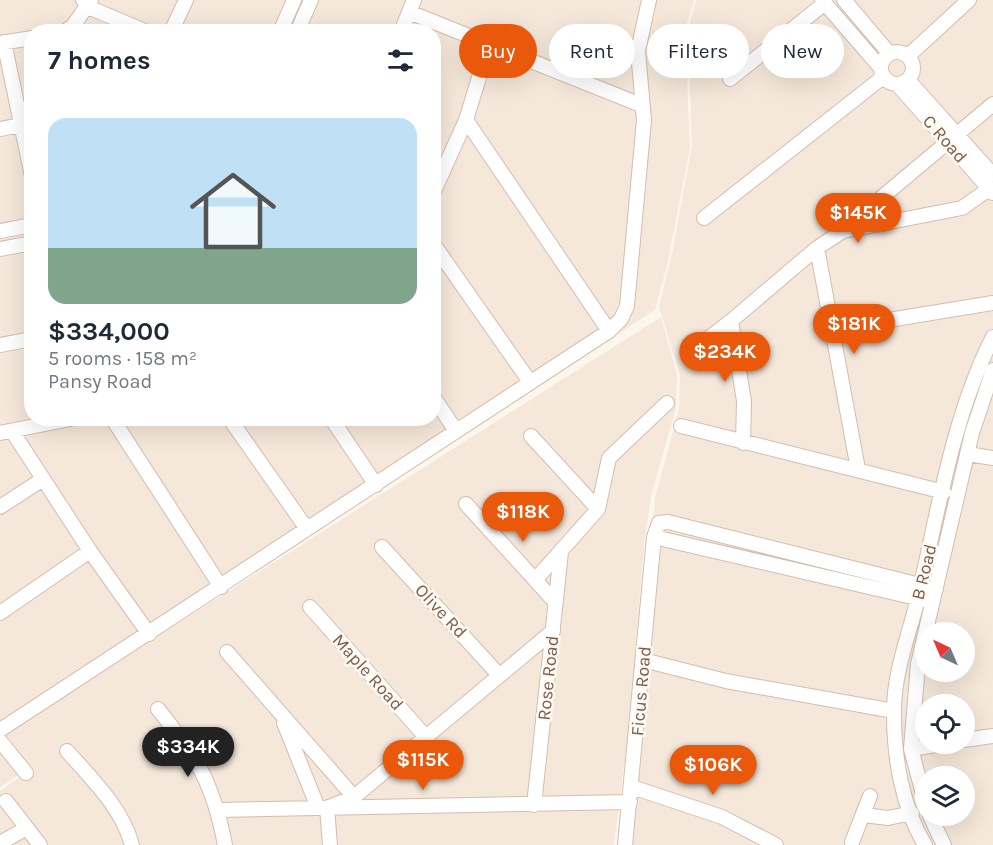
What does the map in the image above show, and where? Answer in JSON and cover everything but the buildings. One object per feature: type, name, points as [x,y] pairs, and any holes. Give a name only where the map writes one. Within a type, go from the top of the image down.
[{"type":"street","points":[[175,24],[186,0]]},
{"type":"street","points":[[284,24],[294,0]]},
{"type":"street","points":[[300,24],[311,0]]},
{"type":"street","points":[[843,0],[889,53]]},
{"type":"street","points":[[908,56],[969,0]]},
{"type":"street","points":[[0,730],[609,331],[621,319],[627,306],[645,120],[641,105],[638,51],[645,1]]},
{"type":"street","points":[[75,24],[87,2],[131,24]]},
{"type":"street","points":[[730,79],[823,2],[882,72],[903,82],[914,66],[908,56],[900,51],[889,53]]},
{"type":"street","points":[[404,24],[412,6],[459,30]]},
{"type":"street","points":[[24,39],[2,43],[24,114]]},
{"type":"street","points":[[704,218],[882,72],[889,53]]},
{"type":"street","points":[[537,64],[641,105]]},
{"type":"street","points":[[441,175],[466,120],[479,78]]},
{"type":"street","name":"C Road","points":[[903,82],[953,139],[991,191]]},
{"type":"street","points":[[689,353],[731,321],[817,248],[843,231],[993,104]]},
{"type":"street","points":[[466,120],[609,331]]},
{"type":"street","points":[[0,129],[24,125]]},
{"type":"street","name":"C Road","points":[[953,139],[993,175]]},
{"type":"street","points":[[843,231],[963,208],[991,191]]},
{"type":"street","points":[[0,231],[24,226]]},
{"type":"street","points":[[0,249],[24,244]]},
{"type":"street","points":[[817,248],[834,329],[858,469]]},
{"type":"street","points":[[441,255],[530,382]]},
{"type":"street","points":[[834,329],[993,303]]},
{"type":"street","points":[[731,321],[744,401],[743,443]]},
{"type":"street","name":"B Road","points":[[925,845],[912,813],[897,764],[894,711],[902,662],[968,393],[993,337]]},
{"type":"street","points":[[0,345],[24,340]]},
{"type":"street","name":"B Road","points":[[916,766],[911,749],[918,664],[968,454],[984,393],[993,370]]},
{"type":"street","points":[[535,580],[598,509],[609,458],[667,403]]},
{"type":"street","points":[[441,408],[456,430]]},
{"type":"street","points":[[36,426],[6,432],[43,479],[90,551],[149,634]]},
{"type":"street","points":[[117,426],[221,587]]},
{"type":"street","points":[[235,426],[307,530]]},
{"type":"street","points":[[336,426],[376,485]]},
{"type":"street","points":[[681,426],[944,492]]},
{"type":"street","points":[[531,436],[598,509]]},
{"type":"street","points":[[968,454],[993,458]]},
{"type":"street","points":[[0,507],[43,479]]},
{"type":"street","points":[[466,504],[556,603]]},
{"type":"street","name":"Ficus Road","points":[[625,845],[654,537],[919,592]]},
{"type":"street","name":"Olive Rd","points":[[382,547],[499,675]]},
{"type":"street","points":[[0,613],[90,551]]},
{"type":"street","name":"Rose Road","points":[[534,805],[561,552]]},
{"type":"street","points":[[919,592],[934,595]]},
{"type":"street","name":"Maple Road","points":[[310,607],[426,737]]},
{"type":"street","points":[[323,808],[354,797],[553,631]]},
{"type":"street","points":[[227,652],[354,797]]},
{"type":"street","points":[[644,660],[726,681],[894,711]]},
{"type":"street","points":[[158,709],[189,747],[210,784],[225,845]]},
{"type":"street","points":[[280,712],[323,808],[330,845]]},
{"type":"street","points":[[975,738],[993,736]]},
{"type":"street","points":[[0,741],[26,773]]},
{"type":"street","points":[[911,749],[915,748]]},
{"type":"street","points":[[67,751],[104,793],[128,831],[132,845]]},
{"type":"street","points":[[632,787],[722,817],[776,845]]},
{"type":"street","points":[[852,842],[870,796]]},
{"type":"street","points":[[6,801],[25,829],[40,845]]},
{"type":"street","points":[[218,810],[630,802]]},
{"type":"street","points":[[864,814],[888,818],[912,813]]},
{"type":"street","points":[[935,826],[944,845]]},
{"type":"street","points":[[0,843],[25,829]]},
{"type":"shaded area","points":[[0,0],[694,0],[687,24],[647,24],[647,78],[687,78],[690,148],[667,265],[655,310],[0,732]]},
{"type":"shaded area","points":[[696,0],[993,0],[993,845],[619,845],[655,498],[679,409],[680,375],[659,307],[672,254],[692,146],[690,78],[749,78],[749,24],[690,24]]},
{"type":"shaded area","points":[[661,317],[677,375],[676,408],[651,496],[644,544],[629,727],[614,845],[0,845],[0,791],[21,776],[0,736]]},
{"type":"shaded area","points":[[0,754],[18,775],[0,787]]}]
